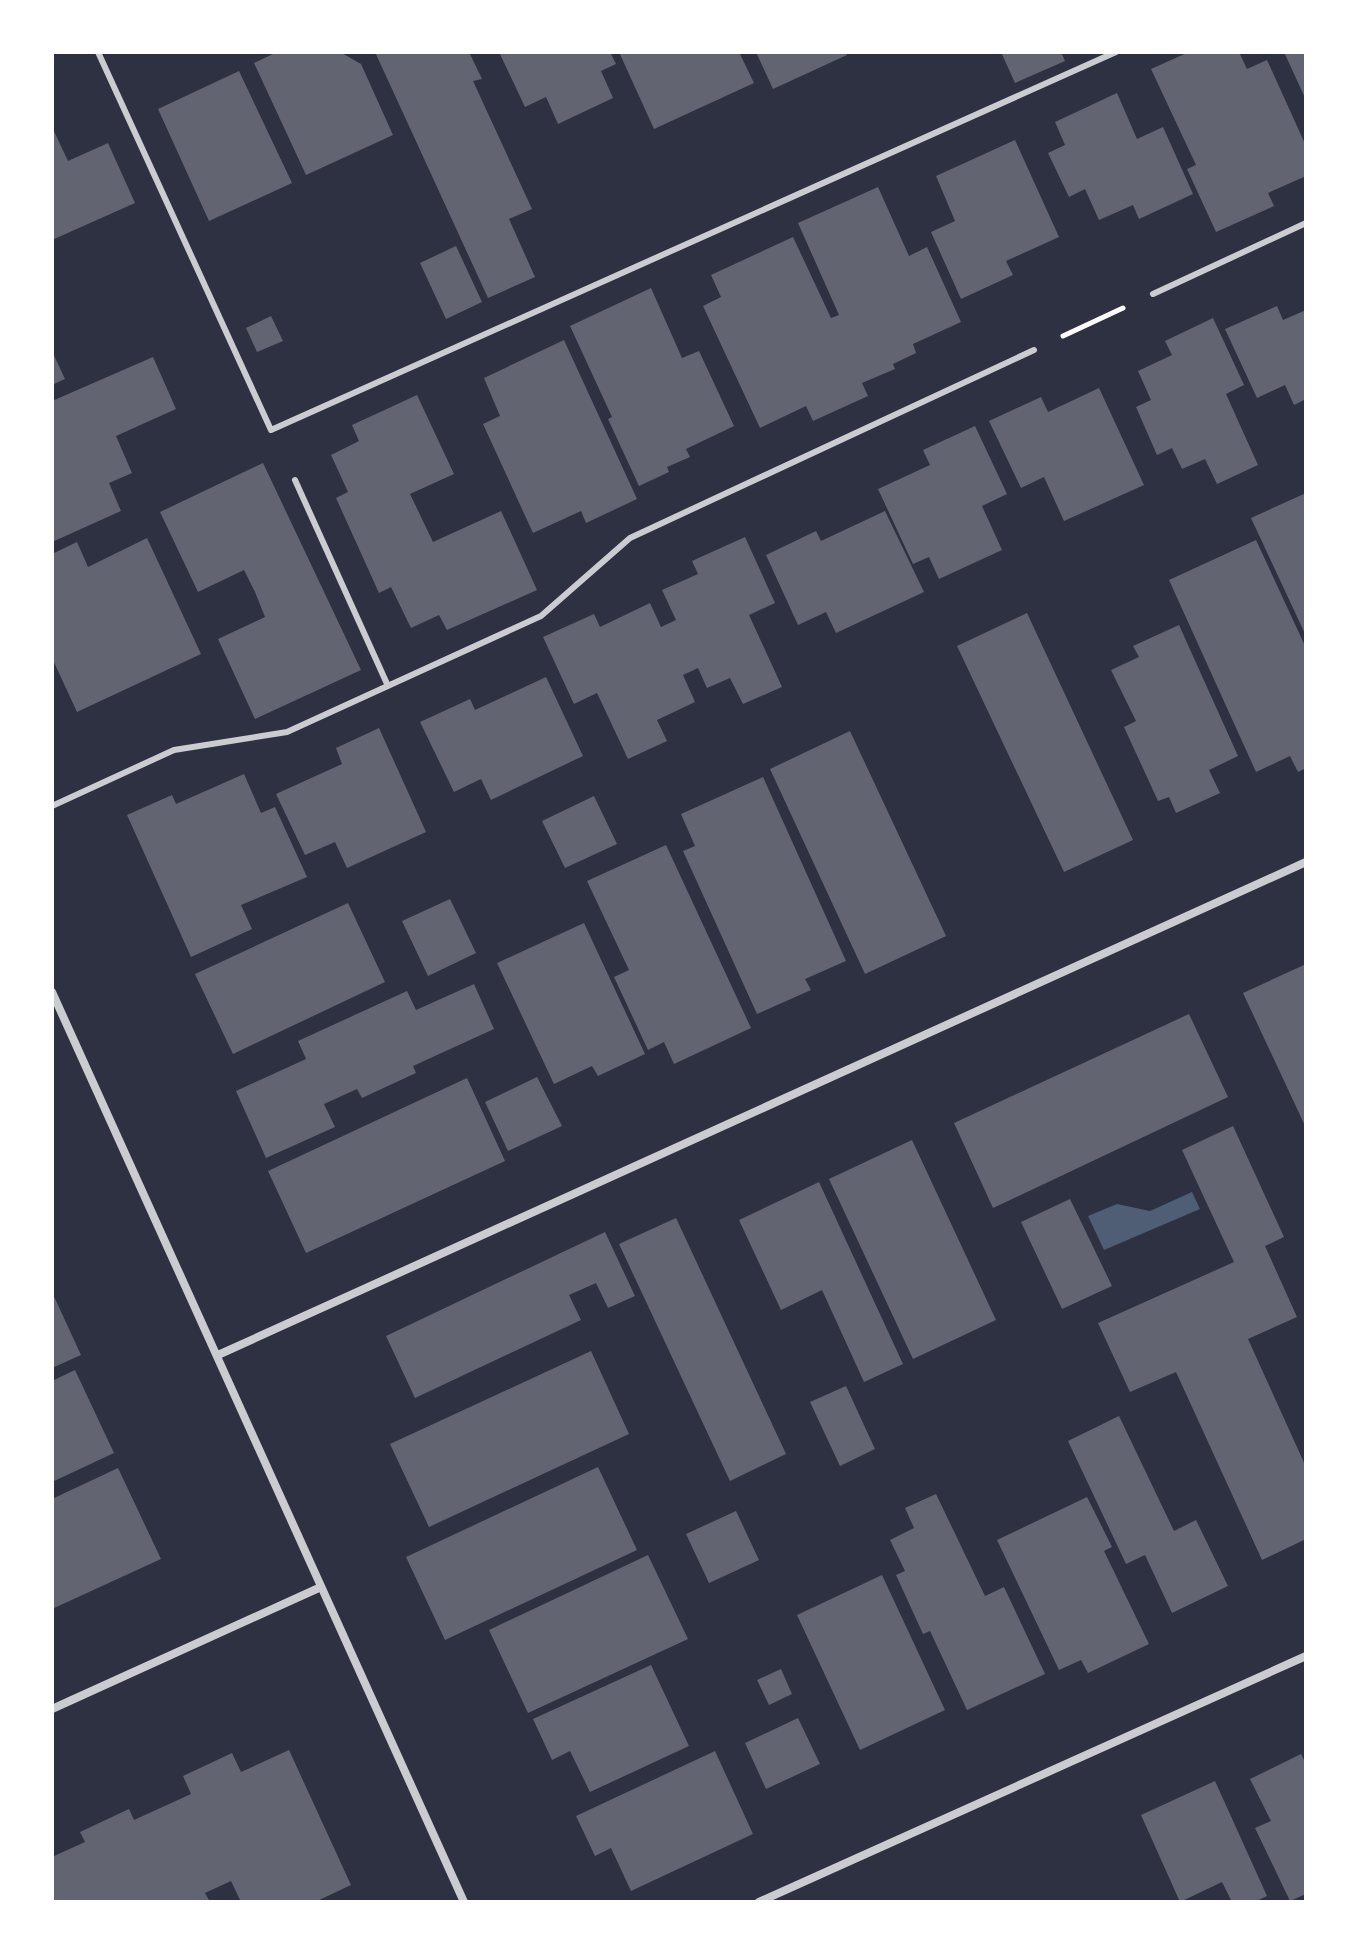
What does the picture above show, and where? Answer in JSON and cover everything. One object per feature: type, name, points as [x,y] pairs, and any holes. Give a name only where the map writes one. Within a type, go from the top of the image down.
[{"type":"street","points":[[218,1355],[1306,862]]},
{"type":"street","points":[[52,992],[464,1902]]},
{"type":"street","points":[[52,1709],[321,1587]]},
{"type":"street","points":[[759,1902],[1306,1656]]},
{"type":"lane","points":[[98,52],[271,430],[1116,52]]},
{"type":"lane","points":[[1153,294],[1306,223]]},
{"type":"lane","points":[[52,806],[174,750],[287,732],[541,616],[630,538],[1034,350]]},
{"type":"lane","points":[[295,480],[388,686]]},
{"type":"path","points":[[1034,350],[1153,294]]},
{"type":"water","points":[[1192,1192],[1200,1209],[1104,1250],[1088,1216],[1117,1204],[1150,1211]]},
{"type":"building","points":[[277,52],[340,52],[361,64],[393,135],[306,175],[254,63]]},
{"type":"building","points":[[375,52],[469,52],[482,79],[473,81],[532,209],[509,219],[535,277],[488,298]]},
{"type":"building","points":[[499,52],[610,52],[616,64],[601,71],[613,98],[558,124],[546,97],[525,107]]},
{"type":"building","points":[[619,52],[739,52],[754,83],[654,129]]},
{"type":"building","points":[[756,52],[846,52],[847,55],[773,89]]},
{"type":"building","points":[[1001,52],[1061,52],[1065,61],[1015,83]]},
{"type":"building","points":[[1189,52],[1239,52],[1247,69],[1267,60],[1306,146],[1306,176],[1268,193],[1274,206],[1216,232],[1187,169],[1196,165],[1151,69]]},
{"type":"building","points":[[1284,52],[1306,52],[1306,100]]},
{"type":"building","points":[[239,71],[292,183],[209,221],[158,109]]},
{"type":"building","points":[[1117,93],[1137,139],[1163,127],[1193,194],[1139,219],[1133,205],[1099,220],[1085,189],[1069,197],[1048,153],[1065,145],[1055,122]]},
{"type":"building","points":[[52,127],[68,161],[108,143],[135,203],[52,240]]},
{"type":"building","points":[[1015,140],[1059,237],[1006,261],[1013,275],[961,299],[931,232],[955,221],[936,176]]},
{"type":"building","points":[[878,187],[909,256],[927,247],[961,322],[913,344],[916,353],[893,364],[895,369],[862,383],[868,396],[813,421],[806,406],[760,428],[703,306],[721,297],[711,275],[793,237],[831,318],[839,315],[798,223]]},
{"type":"building","points":[[456,246],[482,302],[446,319],[420,263]]},
{"type":"building","points":[[651,288],[682,358],[699,351],[734,426],[686,449],[690,457],[667,467],[669,472],[639,486],[608,419],[612,417],[570,326]]},
{"type":"building","points":[[1277,306],[1283,320],[1306,310],[1306,399],[1294,405],[1285,385],[1257,398],[1225,329]]},
{"type":"building","points":[[271,316],[283,341],[257,352],[246,328]]},
{"type":"building","points":[[1213,318],[1244,385],[1226,394],[1258,465],[1217,484],[1205,459],[1182,469],[1172,448],[1157,455],[1136,407],[1151,400],[1138,371],[1172,355],[1165,341]]},
{"type":"building","points":[[564,340],[637,499],[586,523],[581,511],[533,533],[483,424],[500,416],[484,378]]},
{"type":"building","points":[[52,351],[65,379],[52,385]]},
{"type":"building","points":[[153,357],[176,409],[116,436],[132,473],[109,483],[121,511],[52,542],[52,401]]},
{"type":"building","points":[[1099,388],[1144,485],[1064,521],[1044,477],[1021,488],[989,421],[1041,397],[1048,412]]},
{"type":"building","points":[[417,395],[454,474],[410,494],[433,542],[501,511],[537,590],[447,630],[439,615],[411,628],[391,587],[379,593],[336,498],[348,492],[331,455],[359,441],[352,425]]},
{"type":"building","points":[[975,426],[1007,494],[982,506],[1002,550],[939,579],[929,557],[913,564],[878,489],[930,465],[923,450]]},
{"type":"building","points":[[263,463],[361,670],[255,719],[218,639],[265,617],[255,592],[244,570],[198,592],[160,512]]},
{"type":"building","points":[[1306,493],[1306,636],[1251,518]]},
{"type":"building","points":[[885,511],[924,592],[836,633],[826,612],[798,625],[766,555],[816,531],[821,541]]},
{"type":"building","points":[[745,537],[775,603],[749,615],[782,687],[743,704],[730,678],[707,688],[698,668],[683,675],[695,702],[657,720],[667,741],[628,759],[597,693],[574,704],[543,637],[594,614],[600,627],[650,603],[661,627],[676,620],[662,590],[698,574],[692,561]]},
{"type":"building","points":[[147,538],[201,654],[77,712],[52,658],[52,554],[77,542],[88,567]]},
{"type":"building","points":[[1256,540],[1306,648],[1306,768],[1298,772],[1290,756],[1256,772],[1169,580]]},
{"type":"building","points":[[1027,613],[1133,840],[1064,872],[957,646]]},
{"type":"building","points":[[1179,625],[1238,756],[1209,770],[1220,793],[1176,813],[1169,797],[1158,801],[1124,727],[1136,721],[1111,670],[1139,657],[1133,646]]},
{"type":"building","points":[[546,677],[583,756],[491,800],[481,779],[454,792],[420,722],[470,699],[475,710]]},
{"type":"building","points":[[379,728],[426,832],[347,868],[335,842],[305,855],[276,794],[342,764],[336,748]]},
{"type":"building","points":[[850,731],[946,936],[865,974],[770,769]]},
{"type":"building","points":[[244,774],[261,813],[275,807],[307,877],[241,905],[252,929],[191,957],[127,815],[172,795],[176,804]]},
{"type":"building","points":[[763,777],[846,961],[805,979],[811,990],[757,1014],[683,851],[695,846],[681,814]]},
{"type":"building","points":[[594,796],[617,844],[565,868],[542,821]]},
{"type":"building","points":[[666,845],[751,1028],[674,1064],[664,1042],[648,1050],[614,977],[629,970],[587,881]]},
{"type":"building","points":[[450,899],[476,953],[428,976],[402,921]]},
{"type":"building","points":[[348,903],[385,982],[233,1054],[195,974]]},
{"type":"building","points":[[584,923],[645,1054],[598,1076],[592,1066],[554,1084],[497,963]]},
{"type":"building","points":[[1306,964],[1306,1128],[1243,993]]},
{"type":"building","points":[[474,984],[494,1029],[413,1066],[416,1073],[362,1098],[357,1089],[324,1104],[335,1127],[266,1158],[236,1091],[306,1059],[298,1041],[407,991],[416,1010]]},
{"type":"building","points":[[1189,1014],[1228,1097],[993,1208],[954,1123]]},
{"type":"building","points":[[537,1077],[562,1126],[508,1151],[485,1102]]},
{"type":"building","points":[[467,1078],[505,1161],[306,1253],[268,1171]]},
{"type":"building","points":[[1233,1126],[1284,1237],[1265,1246],[1297,1317],[1248,1339],[1306,1467],[1306,1539],[1262,1560],[1176,1372],[1130,1392],[1098,1323],[1234,1262],[1182,1150]]},
{"type":"building","points":[[912,1140],[996,1320],[913,1359],[829,1179]]},
{"type":"building","points":[[819,1182],[903,1364],[864,1382],[822,1290],[781,1310],[739,1220]]},
{"type":"building","points":[[1070,1199],[1112,1286],[1062,1309],[1021,1222]]},
{"type":"building","points":[[676,1218],[786,1454],[730,1481],[619,1244]]},
{"type":"building","points":[[605,1232],[635,1296],[608,1308],[596,1283],[569,1295],[581,1320],[415,1398],[386,1336]]},
{"type":"building","points":[[52,1292],[81,1355],[52,1368]]},
{"type":"building","points":[[591,1351],[629,1434],[429,1527],[390,1444]]},
{"type":"building","points":[[75,1370],[114,1453],[52,1482],[52,1381]]},
{"type":"building","points":[[846,1386],[875,1449],[840,1466],[810,1402]]},
{"type":"building","points":[[1119,1416],[1174,1531],[1196,1520],[1228,1586],[1172,1613],[1145,1555],[1126,1564],[1068,1441]]},
{"type":"building","points":[[598,1467],[637,1550],[445,1640],[406,1557]]},
{"type":"building","points":[[118,1468],[161,1559],[52,1609],[52,1499]]},
{"type":"building","points":[[936,1494],[985,1596],[1004,1587],[1045,1674],[967,1710],[930,1631],[923,1634],[896,1575],[905,1571],[890,1540],[914,1528],[905,1508]]},
{"type":"building","points":[[1087,1497],[1112,1547],[1104,1551],[1149,1644],[1088,1673],[1081,1660],[1059,1670],[997,1540]]},
{"type":"building","points":[[736,1511],[759,1560],[709,1583],[686,1534]]},
{"type":"building","points":[[648,1555],[688,1639],[528,1713],[489,1630]]},
{"type":"building","points":[[882,1575],[945,1710],[860,1750],[797,1615]]},
{"type":"building","points":[[651,1665],[689,1746],[590,1792],[570,1751],[552,1760],[533,1719]]},
{"type":"building","points":[[781,1669],[792,1694],[769,1705],[757,1680]]},
{"type":"building","points":[[798,1718],[820,1764],[766,1789],[745,1743]]},
{"type":"building","points":[[289,1750],[351,1885],[315,1902],[241,1902],[231,1881],[205,1893],[210,1902],[52,1902],[52,1857],[85,1842],[80,1832],[129,1809],[134,1820],[191,1794],[183,1776],[232,1753],[241,1772]]},
{"type":"building","points":[[715,1751],[753,1834],[631,1891],[611,1848],[595,1856],[576,1816]]},
{"type":"building","points":[[1301,1754],[1306,1764],[1306,1894],[1290,1901],[1255,1828],[1271,1821],[1250,1779]]},
{"type":"building","points":[[1215,1781],[1267,1896],[1254,1902],[1232,1902],[1222,1882],[1180,1902],[1141,1815]]}]
